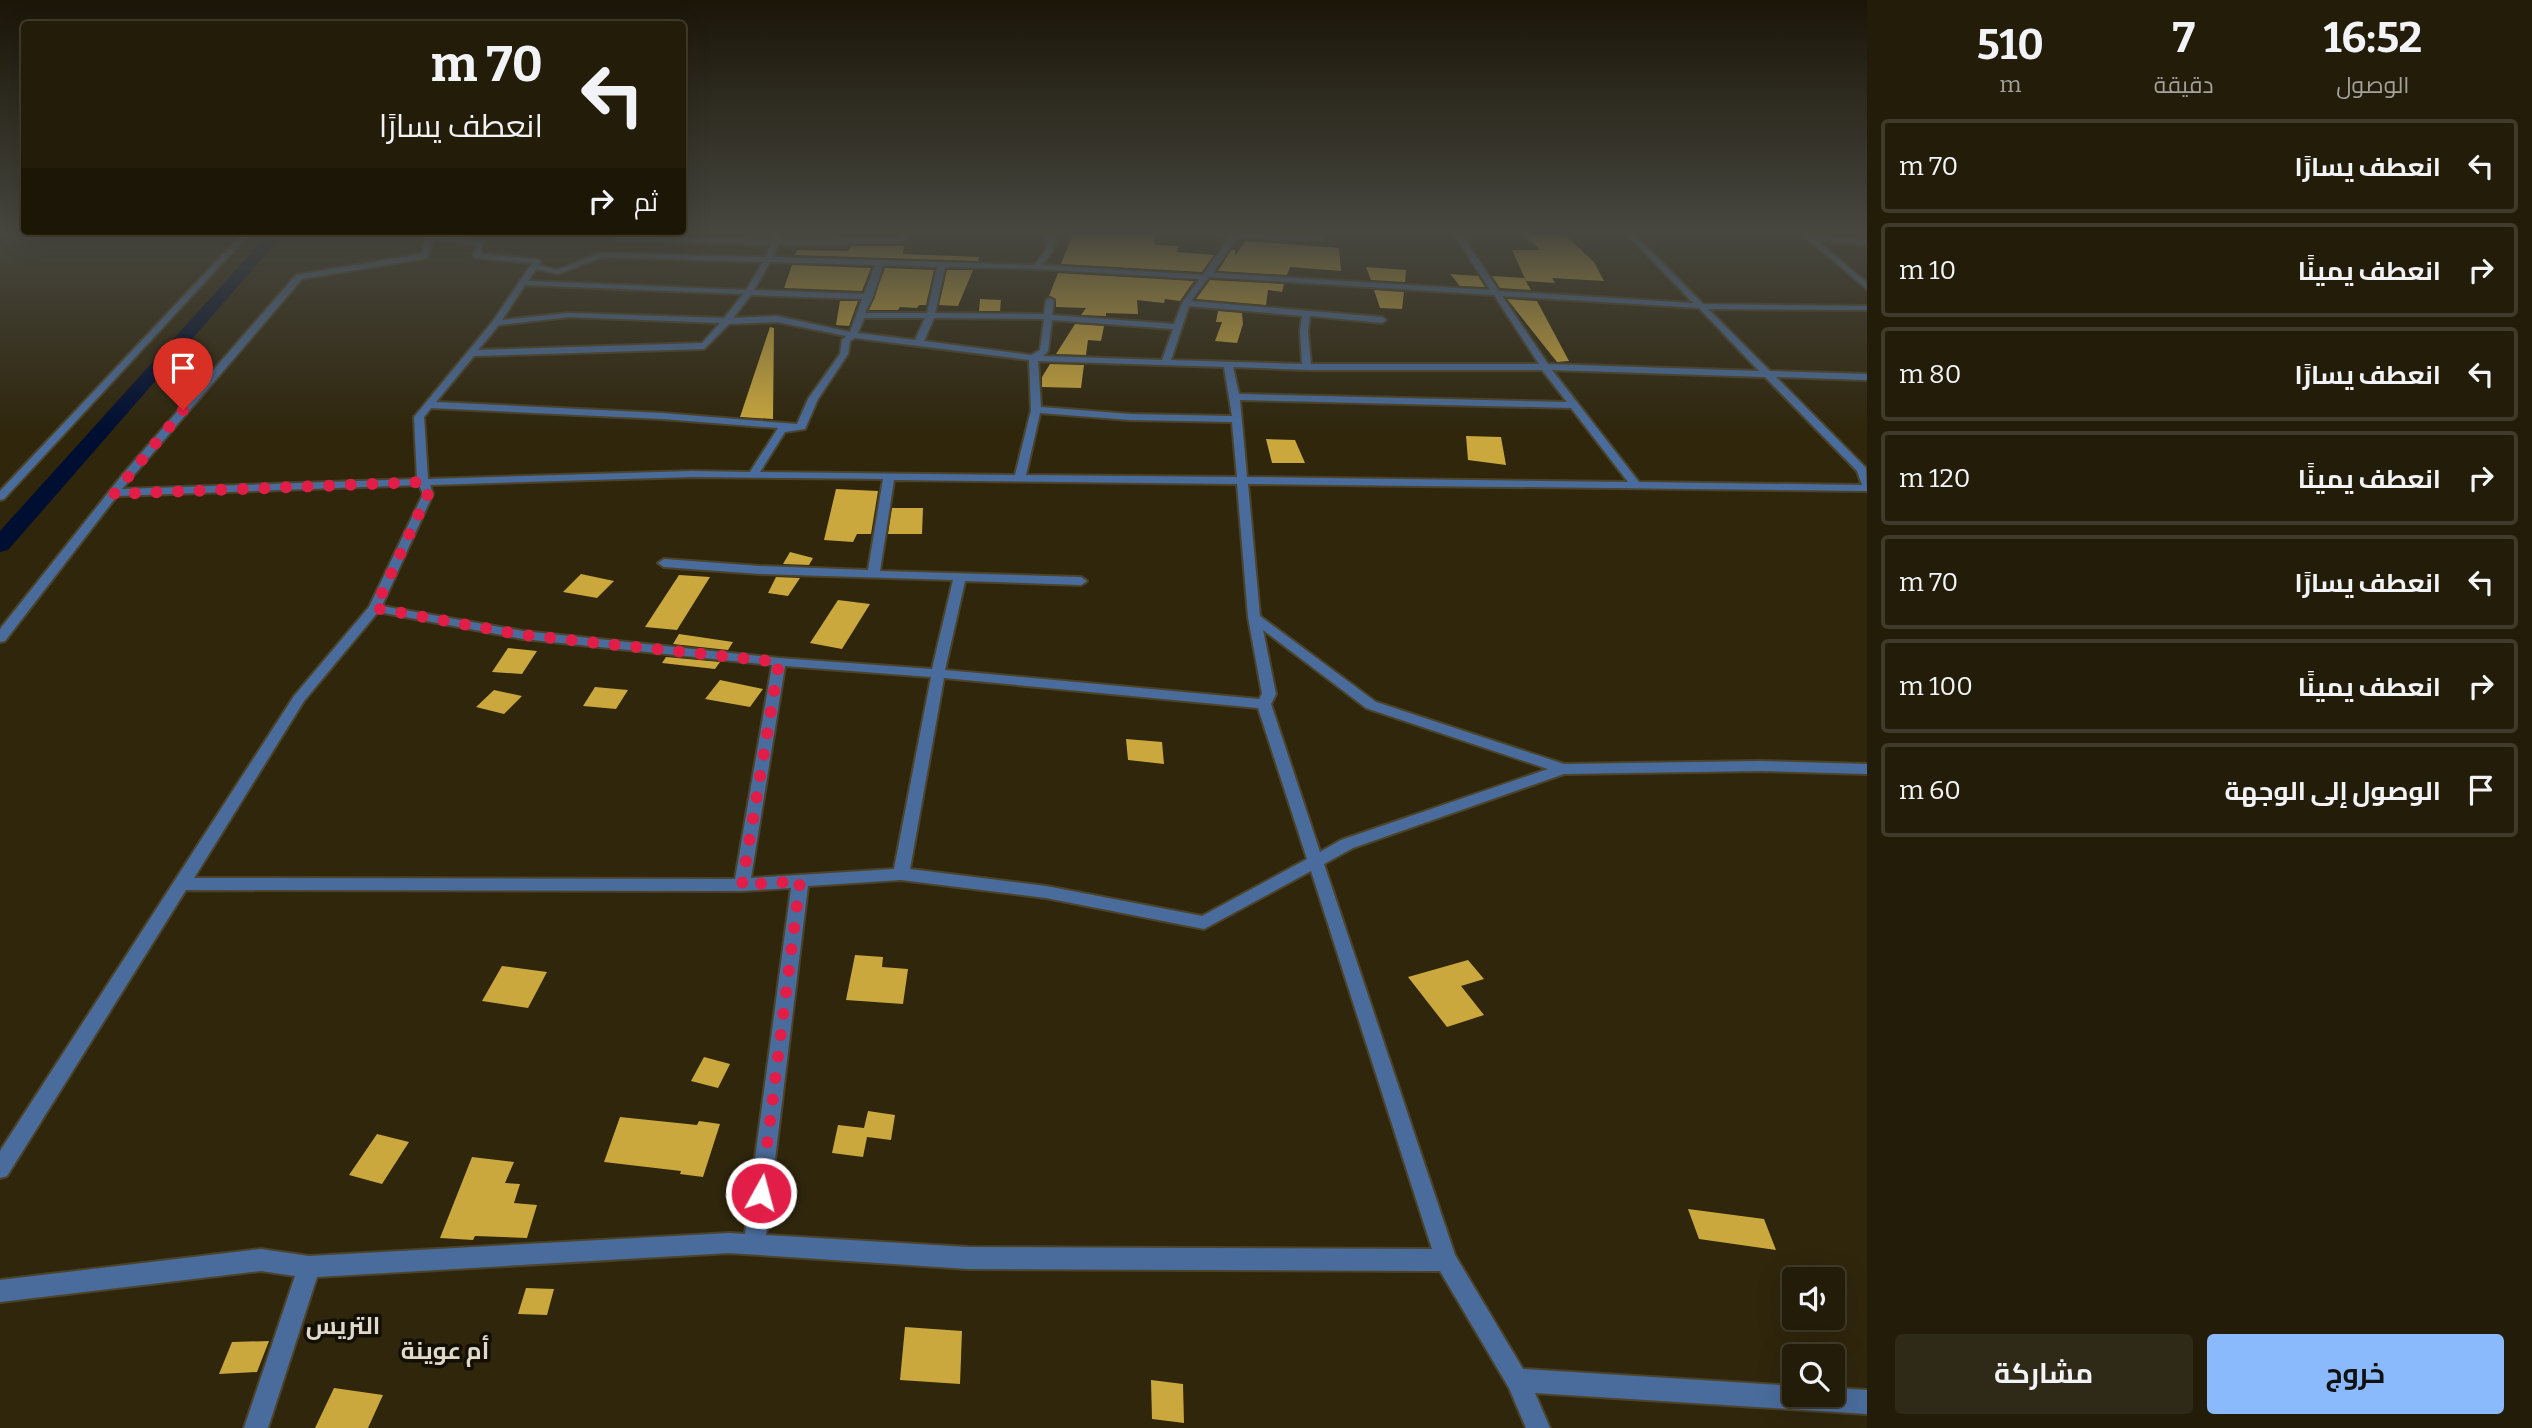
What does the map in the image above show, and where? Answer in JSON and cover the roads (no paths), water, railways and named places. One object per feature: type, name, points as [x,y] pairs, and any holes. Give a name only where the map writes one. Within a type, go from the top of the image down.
[{"type":"street","points":[[1,497],[186,298]]},
{"type":"street","points":[[0,638],[114,494],[281,298]]},
{"type":"street","points":[[0,1169],[299,699],[375,608],[428,494],[423,482],[419,416],[496,323],[512,298]]},
{"type":"street","points":[[471,353],[704,346],[729,321],[745,298]]},
{"type":"street","points":[[801,427],[813,399],[844,354],[846,340],[853,335],[869,298]]},
{"type":"street","points":[[919,342],[931,315],[935,298]]},
{"type":"street","points":[[1166,361],[1176,327],[1190,298]]},
{"type":"street","points":[[1499,298],[1545,367],[1634,483]]},
{"type":"street","points":[[1545,298],[1699,306],[1867,308]]},
{"type":"street","points":[[114,494],[423,482],[753,475],[1867,486],[1862,470],[1691,298]]},
{"type":"street","points":[[1033,358],[1044,351],[1050,300]]},
{"type":"street","points":[[1186,303],[1382,320]]},
{"type":"street","points":[[1306,314],[1304,331],[1307,367]]},
{"type":"street","points":[[496,323],[569,315],[729,321],[777,319],[853,335],[1033,358],[1307,367],[1545,367],[1867,377]]},
{"type":"street","points":[[862,315],[1048,317],[1176,327]]},
{"type":"street","points":[[1020,477],[1036,410],[1033,358]]},
{"type":"street","points":[[1228,363],[1235,397],[1254,617],[1269,694],[1264,704],[1446,1260],[1517,1380],[1538,1428]]},
{"type":"street","points":[[1235,397],[1576,405]]},
{"type":"street","points":[[428,405],[662,416],[801,427]]},
{"type":"street","points":[[1036,410],[1130,417],[1236,419]]},
{"type":"street","points":[[753,475],[782,430],[801,427]]},
{"type":"street","points":[[874,572],[889,476]]},
{"type":"street","points":[[664,563],[760,570],[1081,581]]},
{"type":"street","points":[[901,874],[938,673],[960,576]]},
{"type":"street","points":[[375,608],[523,635],[779,662],[938,673],[1264,704]]},
{"type":"street","points":[[1254,617],[1371,705],[1563,769]]},
{"type":"street","points":[[742,885],[779,662]]},
{"type":"street","points":[[181,884],[742,885],[901,874],[1046,892],[1204,923],[1347,844],[1563,769],[1760,766],[1867,769]]},
{"type":"street","points":[[754,1245],[800,881]]},
{"type":"street","points":[[0,1291],[261,1260],[309,1267],[729,1243],[968,1258],[1446,1260]]},
{"type":"street","points":[[256,1428],[309,1267]]},
{"type":"street","points":[[1517,1380],[1867,1402]]},
{"type":"waterway","points":[[0,545],[220,298]]},
{"type":"district","name":"التريس","points":[[343,1326]]},
{"type":"district","name":"أم عوينة","points":[[445,1351]]}]
